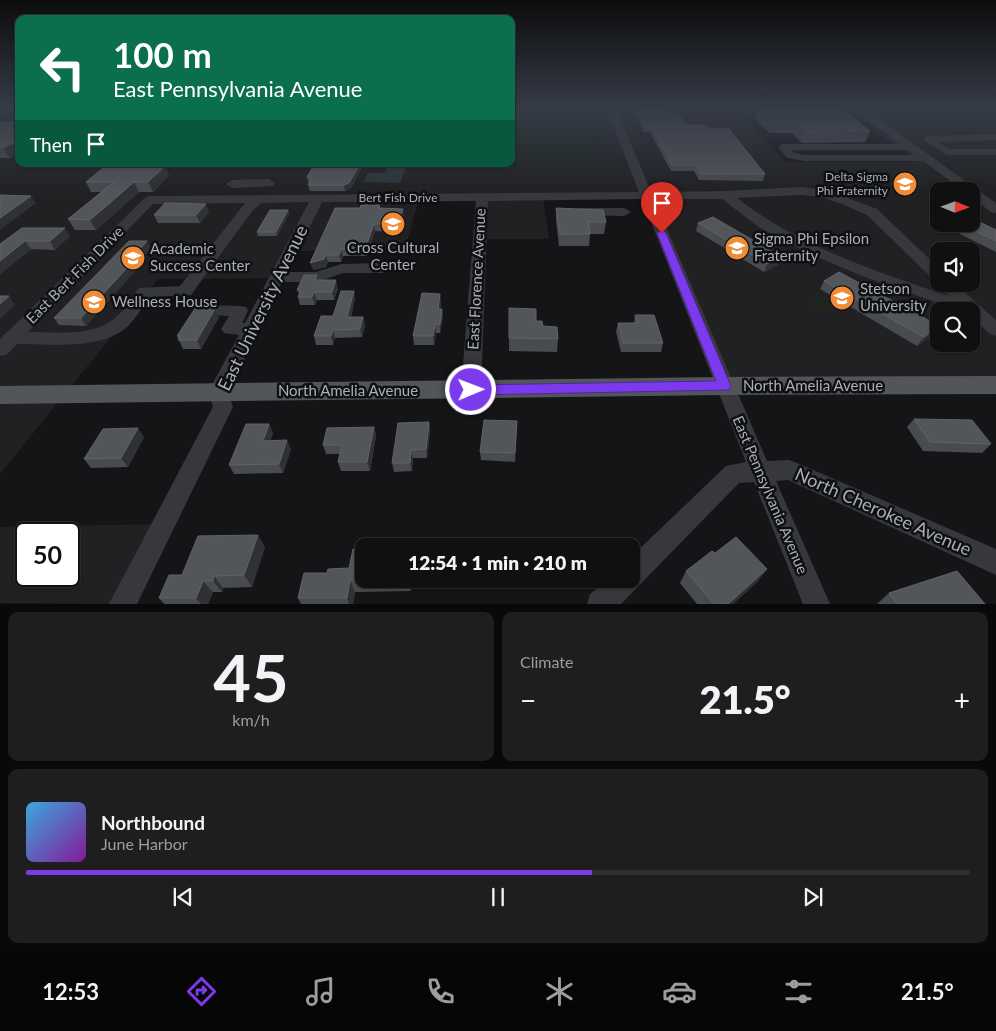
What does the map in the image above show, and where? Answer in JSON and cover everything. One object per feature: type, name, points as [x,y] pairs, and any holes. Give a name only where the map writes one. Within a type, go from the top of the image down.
[{"type":"main road","name":"North Amelia Avenue","points":[[0,395],[724,386],[996,385]]},
{"type":"street","name":"East Pennsylvania Avenue","points":[[622,136],[724,386],[817,604]]},
{"type":"street","points":[[894,136],[996,209]]},
{"type":"street","points":[[867,137],[895,158]]},
{"type":"street","points":[[928,139],[996,137]]},
{"type":"street","points":[[928,139],[947,152]]},
{"type":"street","points":[[918,152],[895,158],[805,158],[791,156],[783,147],[881,147],[918,152],[996,152]]},
{"type":"street","points":[[232,184],[269,184]]},
{"type":"street","name":"Bert Fish Drive","points":[[150,200],[364,199],[409,204],[482,203],[800,191],[823,193],[872,212],[930,267]]},
{"type":"street","points":[[755,217],[751,206],[754,198],[762,193]]},
{"type":"street","points":[[725,195],[765,225],[816,251],[888,280],[951,302]]},
{"type":"street","points":[[578,198],[581,212]]},
{"type":"street","points":[[12,338],[70,338],[106,332],[117,326],[145,292],[186,291],[248,207],[259,199]]},
{"type":"street","name":"East University Avenue","points":[[122,604],[223,407],[218,392],[317,199]]},
{"type":"street","points":[[364,199],[360,208],[379,208]]},
{"type":"street","name":"East Bert Fish Drive","points":[[0,350],[150,200]]},
{"type":"street","points":[[482,203],[510,210]]},
{"type":"street","name":"East Florence Avenue","points":[[471,390],[482,203]]},
{"type":"street","points":[[565,212],[624,212]]},
{"type":"street","points":[[277,277],[317,277],[341,269],[383,268]]},
{"type":"street","points":[[888,280],[915,282],[930,277]]},
{"type":"street","points":[[955,292],[965,302]]},
{"type":"street","points":[[202,310],[240,311],[230,329],[250,329]]},
{"type":"street","points":[[980,315],[996,330]]},
{"type":"street","name":"North Cherokee Avenue","points":[[640,566],[734,473],[789,470],[996,562]]},
{"type":"street","points":[[600,604],[618,588]]},
{"type":"shaded area","name":"Stetson University","points":[[0,136],[15,136],[15,167],[515,167],[515,136],[762,136],[786,162],[917,162],[882,136],[890,136],[925,162],[934,164],[959,182],[930,182],[930,232],[980,232],[980,197],[996,209],[996,384],[724,386],[647,197],[543,198],[549,239],[480,239],[482,198],[419,198],[405,250],[290,251],[276,278],[158,279],[0,474]]},
{"type":"shaded area","points":[[515,136],[597,136],[603,155],[515,154]]},
{"type":"shaded area","points":[[900,136],[996,136],[996,205],[980,193],[980,182],[964,182]]},
{"type":"shaded area","points":[[388,167],[406,168],[400,183],[363,182],[368,173],[385,173]]},
{"type":"shaded area","points":[[817,294],[835,305],[823,311],[805,301]]},
{"type":"shaded area","points":[[163,524],[122,604],[0,603],[0,527],[15,527],[15,587],[80,587],[80,526]]},
{"type":"building","points":[[0,136],[15,136],[15,143],[0,148]]},
{"type":"building","points":[[656,136],[735,136],[765,174],[701,174],[695,165],[672,165]]},
{"type":"building","points":[[164,167],[148,182],[134,182],[90,220],[68,219],[114,182],[86,182],[103,168]]},
{"type":"building","points":[[313,167],[358,167],[349,183],[344,185],[308,185],[312,178],[307,177]]},
{"type":"building","points":[[0,195],[31,196],[0,218]]},
{"type":"building","points":[[165,203],[206,204],[196,215],[154,215]]},
{"type":"building","points":[[361,205],[380,205],[378,208],[403,209],[398,224],[374,224],[365,249],[341,249],[339,255],[326,255],[324,259],[310,263],[335,208],[360,208]]},
{"type":"building","points":[[556,208],[603,210],[606,222],[588,222],[590,234],[560,234]]},
{"type":"building","points":[[270,210],[288,210],[276,232],[257,232]]},
{"type":"building","points":[[713,217],[782,257],[767,264],[698,223]]},
{"type":"building","points":[[980,222],[996,230],[996,241],[977,232],[980,232]]},
{"type":"building","points":[[22,228],[65,228],[50,241],[25,241],[0,261],[0,244]]},
{"type":"building","points":[[129,241],[147,241],[134,256],[138,256],[81,318],[54,318]]},
{"type":"building","points":[[839,272],[930,321],[930,333],[924,337],[824,281]]},
{"type":"building","points":[[304,275],[317,275],[315,280],[336,280],[332,292],[314,292],[312,297],[298,297],[301,290],[297,290]]},
{"type":"building","points":[[341,291],[354,291],[347,317],[363,317],[360,329],[333,330],[331,336],[314,336],[321,316],[333,316]]},
{"type":"building","points":[[422,293],[440,294],[438,309],[442,309],[440,324],[435,324],[433,336],[413,336]]},
{"type":"building","points":[[0,296],[9,296],[0,304]]},
{"type":"building","points":[[196,307],[215,309],[197,340],[178,340],[180,336],[177,336]]},
{"type":"building","points":[[509,308],[536,309],[536,321],[542,321],[543,326],[557,327],[558,339],[509,338]]},
{"type":"building","points":[[635,315],[654,315],[663,343],[623,343],[618,323],[638,323]]},
{"type":"building","points":[[914,419],[972,420],[991,444],[930,442]]},
{"type":"building","points":[[484,420],[517,421],[515,453],[480,452]]},
{"type":"building","points":[[429,422],[426,449],[411,450],[410,463],[392,463],[398,423]]},
{"type":"building","points":[[246,424],[269,424],[263,441],[287,440],[279,464],[229,465]]},
{"type":"building","points":[[374,427],[367,462],[338,462],[342,445],[323,445],[327,428]]},
{"type":"building","points":[[138,428],[121,458],[84,459],[103,429]]},
{"type":"building","points":[[258,535],[244,575],[214,576],[213,581],[203,581],[196,598],[159,598],[169,575],[182,575],[198,536]]},
{"type":"building","points":[[736,537],[767,569],[728,604],[714,604],[686,571],[712,551],[715,553]]},
{"type":"building","points":[[353,549],[355,549],[355,580],[350,580],[347,598],[298,598],[304,573],[327,573],[328,569],[349,568]]},
{"type":"building","points":[[957,571],[985,604],[897,604],[889,593]]},
{"type":"place","name":"Delta Sigma Phi Fraternity","points":[[905,184]]},
{"type":"place","name":"Cross Cultural Center","points":[[393,224]]},
{"type":"place","name":"Sigma Phi Epsilon Fraternity","points":[[737,248]]},
{"type":"place","name":"Academic Success Center","points":[[133,258]]},
{"type":"place","name":"Stetson University","points":[[842,298]]},
{"type":"place","name":"Wellness House","points":[[94,302]]},
{"type":"route","points":[[471,390],[724,386],[662,233]]}]
